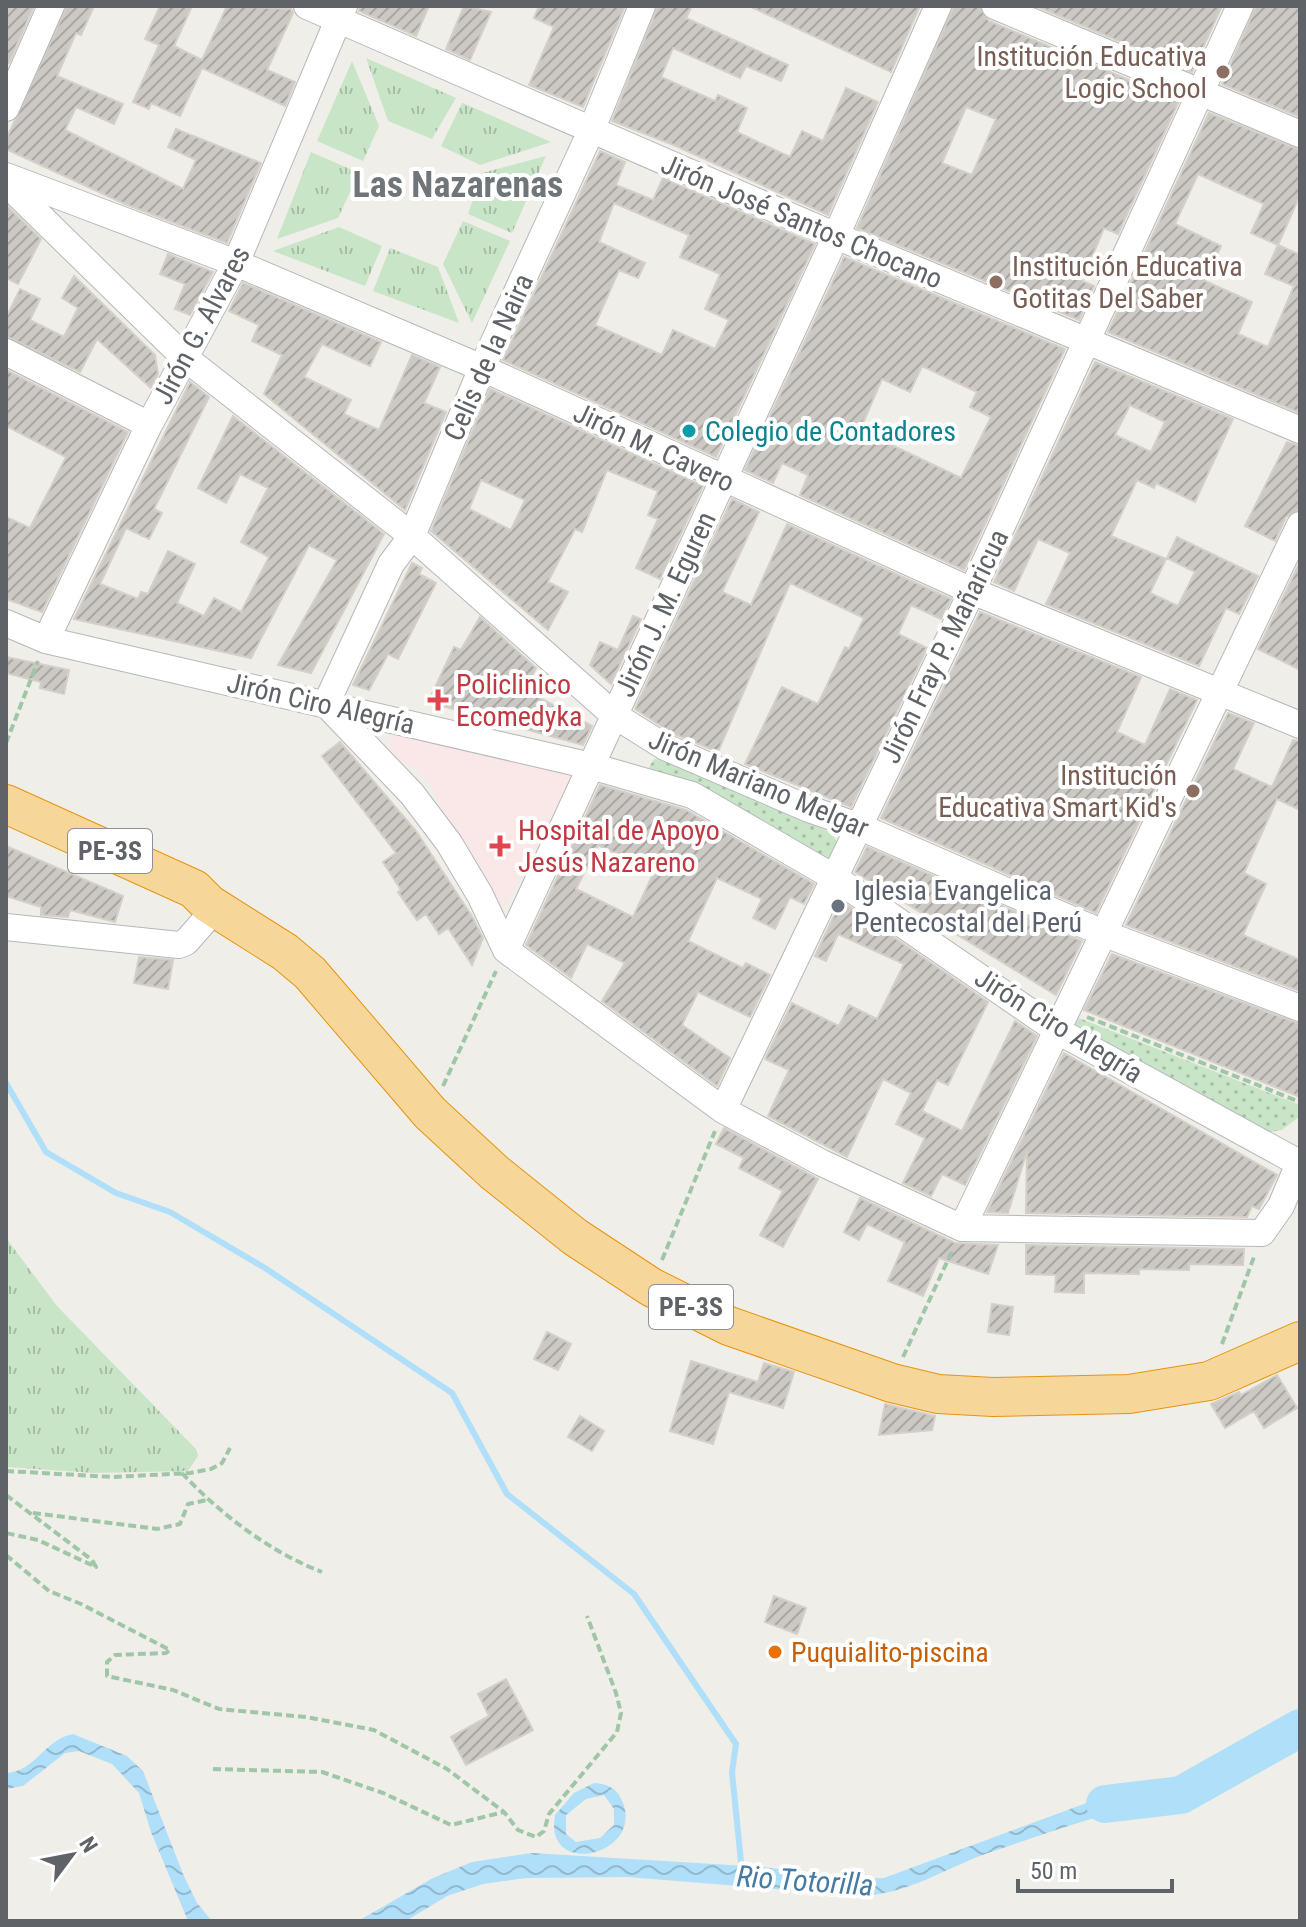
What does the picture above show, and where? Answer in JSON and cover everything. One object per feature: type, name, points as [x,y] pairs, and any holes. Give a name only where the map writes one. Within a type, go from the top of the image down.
[{"type":"highway","name":"PE-3S","points":[[6,804],[194,889],[212,906],[285,952],[310,973],[430,1113],[495,1173],[563,1228],[651,1287],[729,1326],[892,1383],[938,1394],[993,1397],[1129,1394],[1209,1381],[1300,1341]]},
{"type":"highway","name":"PE-3S","points":[[6,824],[188,903],[212,906]]},
{"type":"street","points":[[6,108],[51,6]]},
{"type":"street","name":"Jirón José Santos Chocano","points":[[307,6],[341,13],[591,131],[1300,430]]},
{"type":"street","name":"Celis de la Naira","points":[[326,704],[391,564],[412,536],[482,368],[591,131],[642,6]]},
{"type":"street","name":"Jirón J. M. Eguren","points":[[506,950],[836,236],[938,6]]},
{"type":"street","points":[[995,6],[1300,134]]},
{"type":"street","name":"Jirón Fray P. Mañaricua","points":[[723,1110],[972,591],[1240,6]]},
{"type":"street","name":"Jirón G. Alvares","points":[[46,640],[149,425],[236,263],[341,13]]},
{"type":"street","name":"Jirón M. Cavero","points":[[6,176],[236,263],[482,368],[972,591],[1300,725]]},
{"type":"street","name":"Jirón Mariano Melgar","points":[[6,183],[184,357],[412,536],[614,715],[665,747],[858,826],[1105,934],[1300,1008]]},
{"type":"street","points":[[6,352],[149,425]]},
{"type":"street","points":[[962,1228],[1300,525]]},
{"type":"street","name":"Jirón Ciro Alegría","points":[[6,623],[46,640],[591,766],[692,795],[835,878],[1300,1162]]},
{"type":"street","points":[[326,704],[412,794],[449,843],[480,895],[506,950],[723,1110],[822,1163],[962,1228],[1262,1233],[1291,1200],[1300,1162]]},
{"type":"street","points":[[6,927],[179,945],[186,942],[212,906]]},
{"type":"path","points":[[6,743],[46,640]]},
{"type":"path","points":[[430,1113],[506,950]]},
{"type":"path","points":[[1063,1020],[1300,1102]]},
{"type":"path","points":[[651,1287],[723,1110]]},
{"type":"path","points":[[892,1383],[962,1228]]},
{"type":"path","points":[[1209,1381],[1262,1233]]},
{"type":"path","points":[[6,1471],[113,1477],[182,1473],[211,1469],[222,1463],[230,1448]]},
{"type":"path","points":[[182,1473],[207,1500],[300,1564],[322,1572]]},
{"type":"path","points":[[6,1495],[96,1567],[38,1540],[6,1533]]},
{"type":"path","points":[[31,1513],[157,1529],[180,1524],[188,1504],[207,1500]]},
{"type":"path","points":[[6,1555],[49,1591],[170,1650],[170,1653],[115,1655],[107,1662],[107,1676],[173,1690],[219,1709],[306,1717],[374,1730],[432,1760],[504,1812],[518,1830],[536,1837],[544,1831],[549,1814],[617,1732],[621,1713],[616,1693],[587,1616]]},
{"type":"path","points":[[213,1769],[322,1772],[383,1793],[451,1825],[504,1812]]},
{"type":"shaded area","name":"Hospital de Apoyo Jesús Nazareno","points":[[394,728],[565,771],[573,779],[501,913],[421,771],[405,765],[390,749]]},
{"type":"green space","points":[[366,58],[456,98],[432,139],[388,121]]},
{"type":"green space","points":[[352,61],[379,126],[363,161],[317,141]]},
{"type":"green space","points":[[462,103],[551,142],[480,165],[441,146]]},
{"type":"green space","points":[[311,152],[359,173],[338,218],[277,239]]},
{"type":"green space","points":[[546,156],[512,233],[468,214],[482,173]]},
{"type":"green space","points":[[463,221],[510,241],[472,323],[443,264]]},
{"type":"green space","points":[[339,227],[382,246],[365,286],[273,251]]},
{"type":"green space","points":[[390,248],[438,267],[459,323],[373,291]]},
{"type":"green space","points":[[654,759],[664,759],[830,832],[840,846],[827,861],[820,864],[770,824],[724,801],[647,771]]},
{"type":"green space","points":[[1079,1018],[1300,1105],[1300,1116],[1282,1130],[1259,1134],[1072,1029]]},
{"type":"green space","points":[[6,1238],[57,1306],[195,1448],[198,1456],[188,1471],[94,1473],[6,1467]]},
{"type":"water","points":[[73,1734],[127,1756],[143,1771],[183,1874],[197,1903],[212,1921],[188,1921],[151,1832],[139,1793],[112,1764],[79,1751],[65,1753],[23,1786],[6,1789],[6,1773],[25,1767],[55,1742]]},
{"type":"water","points":[[594,1783],[608,1786],[618,1794],[623,1803],[625,1821],[619,1836],[607,1847],[592,1853],[577,1853],[563,1848],[555,1835],[555,1815],[574,1793]],"holes":[[[604,1795],[614,1809],[614,1825],[600,1838],[576,1842],[566,1834],[566,1815],[586,1799]]]},
{"type":"water","points":[[1151,1787],[1159,1803],[1051,1831],[912,1885],[880,1894],[862,1896],[627,1877],[526,1878],[483,1884],[447,1896],[406,1921],[358,1921],[433,1878],[472,1862],[532,1853],[763,1867],[856,1879],[884,1878],[1100,1798]]},
{"type":"building","points":[[6,6],[34,6],[9,63],[6,61]]},
{"type":"building","points":[[67,6],[94,6],[81,35],[76,33],[57,76],[123,104],[114,124],[76,107],[65,130],[183,189],[196,160],[168,147],[176,129],[261,163],[227,243],[125,204],[6,149],[6,140]]},
{"type":"building","points":[[160,6],[192,6],[174,46],[202,60],[227,6],[291,9],[293,13],[267,70],[295,82],[285,106],[202,68],[180,116],[151,103],[149,109],[133,102],[159,45],[145,39]]},
{"type":"building","points":[[360,6],[429,6],[416,36],[359,11]]},
{"type":"building","points":[[464,6],[491,12],[470,60],[446,49]]},
{"type":"building","points":[[539,6],[625,6],[583,107],[529,85],[554,27],[534,18]]},
{"type":"building","points":[[658,6],[692,6],[686,18],[788,65],[781,81],[746,66],[740,78],[673,48],[661,77],[715,101],[718,95],[747,108],[737,132],[790,157],[802,131],[823,141],[846,88],[878,102],[828,215],[676,146],[612,121]]},
{"type":"building","points":[[749,6],[920,6],[891,72]]},
{"type":"building","points":[[954,6],[979,6],[989,21],[1179,101],[1118,234],[1104,228],[1082,281],[1094,286],[1079,320],[857,228]],"holes":[[[966,107],[996,119],[972,175],[942,163]]]},
{"type":"building","points":[[1036,6],[1222,6],[1192,72]]},
{"type":"building","points":[[1256,6],[1300,6],[1300,117],[1222,84]]},
{"type":"building","points":[[1209,113],[1300,150],[1300,195],[1278,245],[1300,255],[1300,413],[1108,332]],"holes":[[[1198,174],[1264,204],[1251,233],[1278,245],[1265,274],[1294,286],[1268,347],[1238,334],[1252,302],[1205,281],[1221,246],[1175,224]]]},
{"type":"building","points":[[600,151],[625,162],[616,185],[653,200],[663,178],[815,244],[716,457],[503,360]],"holes":[[[614,203],[689,235],[680,257],[720,274],[705,309],[729,320],[715,349],[673,330],[662,355],[595,325],[619,270],[638,278],[645,263],[599,242]]]},
{"type":"building","points":[[6,205],[41,239],[18,284],[6,278]]},
{"type":"building","points":[[168,254],[213,272],[190,315],[175,309],[185,284],[160,274]]},
{"type":"building","points":[[844,257],[1065,349],[964,570],[800,495],[808,475],[782,463],[773,483],[745,470]],"holes":[[[922,366],[977,392],[970,407],[991,417],[961,478],[860,430],[882,379],[910,392]]]},
{"type":"building","points":[[74,276],[155,355],[158,374],[151,388],[97,339],[80,372],[6,336],[6,318],[20,289],[40,299],[30,320],[64,337],[78,308],[62,298]]},
{"type":"building","points":[[243,283],[381,342],[370,366],[322,344],[304,377],[351,400],[344,414],[379,430],[412,355],[440,367],[424,403],[446,412],[405,510],[264,394],[282,355],[252,341],[259,325],[229,311]]},
{"type":"building","points":[[1095,362],[1233,419],[1195,502],[1156,483],[1154,488],[1137,480],[1111,536],[1166,559],[1150,593],[1178,606],[1195,572],[1167,558],[1177,537],[1258,576],[1239,614],[1226,608],[1199,666],[1046,604],[1070,553],[1038,539],[1014,591],[994,582]],"holes":[[[1130,405],[1165,422],[1151,452],[1115,435]]]},
{"type":"building","points":[[6,370],[128,432],[42,612],[6,599],[6,517],[30,528],[66,457],[6,426]]},
{"type":"building","points":[[190,382],[209,397],[154,509],[162,513],[149,539],[126,528],[100,584],[138,599],[141,592],[148,594],[168,551],[195,564],[177,603],[204,616],[214,598],[241,612],[269,557],[241,542],[268,488],[240,474],[226,503],[198,488],[233,416],[384,534],[311,673],[278,665],[337,560],[309,545],[251,658],[74,619]]},
{"type":"building","points":[[490,389],[703,486],[660,579],[636,568],[658,519],[648,515],[658,491],[607,470],[582,532],[575,529],[548,582],[568,592],[548,630],[431,531]],"holes":[[[481,480],[525,500],[511,530],[469,509]]]},
{"type":"building","points":[[1287,442],[1300,446],[1300,509],[1286,517],[1275,541],[1245,526]]},
{"type":"building","points":[[732,499],[759,512],[722,592],[751,605],[787,524],[951,599],[941,619],[911,605],[898,634],[927,648],[851,807],[745,764],[782,687],[818,704],[845,647],[849,649],[864,618],[790,583],[718,752],[672,733],[635,709]]},
{"type":"building","points":[[1300,562],[1300,670],[1258,649]]},
{"type":"building","points":[[412,563],[422,568],[419,574],[436,583],[398,659],[388,654],[369,690],[353,685]]},
{"type":"building","points":[[980,612],[1141,677],[1117,732],[1145,745],[1170,689],[1197,700],[1096,913],[881,818]]},
{"type":"building","points":[[633,616],[641,619],[611,684],[590,665],[600,642],[618,650]]},
{"type":"building","points":[[480,617],[536,668],[525,690],[592,726],[583,745],[428,702],[454,647],[461,650]]},
{"type":"building","points":[[6,657],[69,670],[64,694],[40,688],[41,682],[6,673]]},
{"type":"building","points":[[1228,713],[1254,723],[1233,769],[1272,787],[1293,740],[1300,741],[1300,810],[1277,799],[1244,873],[1266,884],[1243,935],[1300,960],[1300,991],[1126,925]]},
{"type":"building","points":[[340,742],[416,831],[473,918],[483,938],[472,965],[448,928],[439,934],[426,914],[417,920],[398,892],[401,890],[383,862],[396,853],[322,756]]},
{"type":"building","points":[[600,785],[686,810],[814,884],[804,904],[790,897],[775,929],[753,918],[762,899],[717,878],[688,941],[743,968],[746,963],[770,975],[750,1017],[698,992],[682,1025],[730,1058],[717,1086],[602,1001],[625,963],[587,944],[571,978],[526,945]],"holes":[[[598,845],[654,872],[633,917],[576,889]]]},
{"type":"building","points":[[6,846],[123,896],[115,922],[70,910],[68,917],[41,915],[41,907],[6,896]]},
{"type":"building","points":[[867,847],[1082,941],[1056,995],[855,872]]},
{"type":"building","points":[[841,901],[988,1002],[948,1085],[937,1080],[922,1111],[962,1131],[1015,1021],[1037,1036],[965,1185],[942,1174],[931,1196],[903,1183],[925,1138],[896,1124],[911,1093],[883,1079],[847,1157],[768,1116],[789,1070],[765,1059],[792,1003],[839,1026],[849,1005],[877,1019],[904,964],[838,934],[826,961],[815,956]]},
{"type":"building","points":[[1112,954],[1300,1024],[1300,1097],[1084,1010]]},
{"type":"building","points":[[139,957],[173,960],[168,989],[134,983]]},
{"type":"building","points":[[1064,1053],[1277,1175],[1259,1209],[1252,1206],[1247,1217],[1026,1213],[1027,1151],[1008,1213],[987,1212]]},
{"type":"building","points":[[724,1128],[818,1179],[783,1247],[760,1235],[783,1191],[739,1168],[744,1158],[716,1144]]},
{"type":"building","points":[[860,1198],[955,1243],[998,1245],[988,1274],[939,1258],[923,1296],[888,1281],[905,1242],[867,1224],[859,1240],[844,1232]]},
{"type":"building","points":[[1026,1245],[1244,1249],[1243,1265],[1189,1264],[1189,1270],[1139,1269],[1139,1274],[1084,1273],[1084,1293],[1055,1292],[1056,1275],[1026,1274]]},
{"type":"building","points":[[992,1304],[1013,1307],[1009,1335],[988,1332]]},
{"type":"building","points":[[547,1332],[571,1344],[558,1370],[534,1359]]},
{"type":"building","points":[[691,1361],[758,1382],[764,1363],[794,1372],[783,1408],[729,1392],[713,1444],[670,1431]]},
{"type":"building","points":[[1277,1375],[1297,1408],[1264,1428],[1254,1411],[1225,1428],[1211,1404],[1239,1392],[1241,1395]]},
{"type":"building","points":[[885,1404],[935,1416],[932,1430],[879,1435]]},
{"type":"building","points":[[580,1416],[604,1431],[592,1451],[568,1437]]},
{"type":"building","points":[[774,1596],[806,1608],[797,1634],[765,1622]]},
{"type":"building","points":[[506,1679],[533,1730],[466,1765],[451,1737],[489,1716],[478,1694]]},
{"type":"waterway","points":[[6,1083],[46,1152],[116,1193],[170,1212],[265,1268],[452,1393],[507,1494],[634,1594],[736,1744],[732,1772],[742,1872]]},
{"type":"waterway","name":"Rio Totorilla","points":[[1105,1804],[1181,1795],[1300,1728]]},
{"type":"place","name":"Institución Educativa Logic School","points":[[1223,72]]},
{"type":"place","name":"Institución Educativa Gotitas Del Saber","points":[[996,282]]},
{"type":"place","name":"Colegio de Contadores","points":[[689,431]]},
{"type":"place","name":"Policlinico Ecomedyka","points":[[438,700]]},
{"type":"place","name":"Institución Educativa Smart Kid's","points":[[1193,791]]},
{"type":"place","name":"Hospital de Apoyo Jesús Nazareno","points":[[500,846]]},
{"type":"place","name":"Iglesia Evangelica Pentecostal del Perú","points":[[838,906]]},
{"type":"place","name":"Puquialito-piscina","points":[[775,1652]]},
{"type":"district","name":"Las Nazarenas","points":[[458,184]]}]
